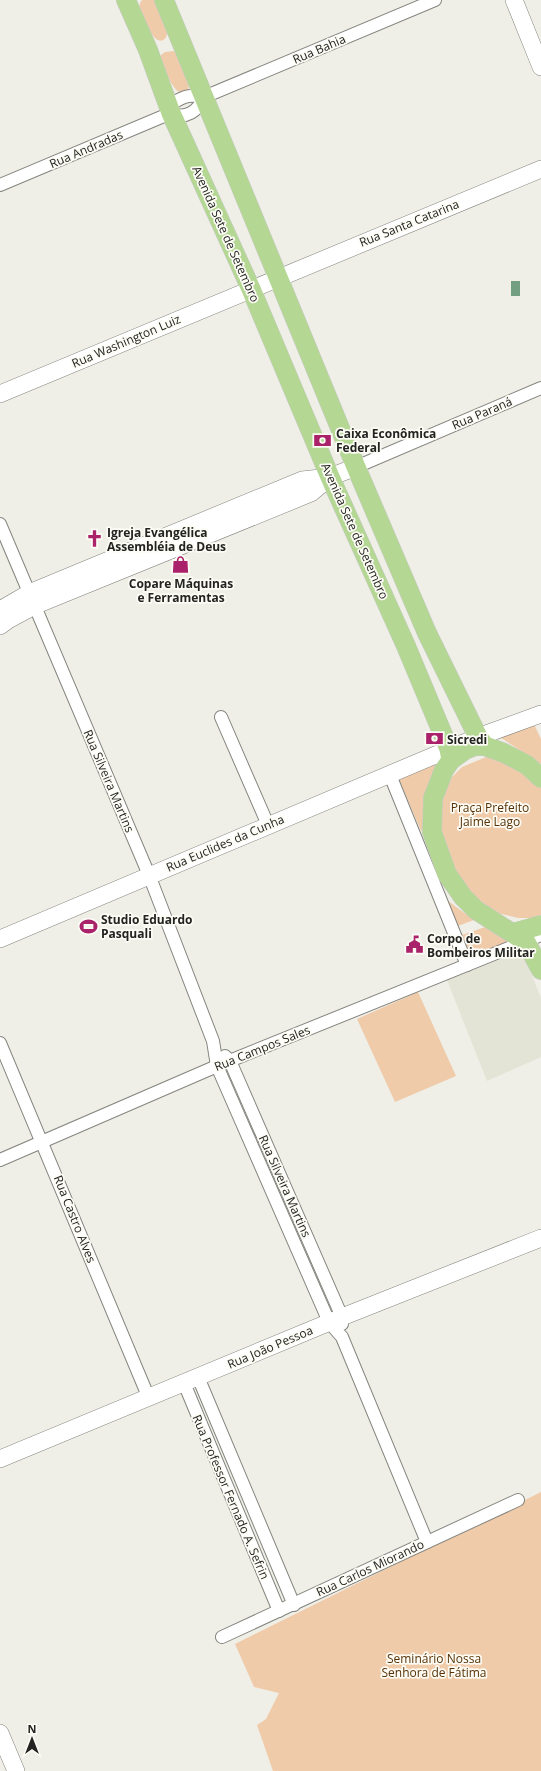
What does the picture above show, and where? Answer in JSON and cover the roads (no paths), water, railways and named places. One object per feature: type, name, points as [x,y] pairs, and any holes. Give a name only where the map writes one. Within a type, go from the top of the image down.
[{"type":"main road","name":"Avenida Sete de Setembro","points":[[126,0],[148,50],[171,113],[251,289],[330,477],[406,646],[450,754]]},
{"type":"main road","points":[[164,0],[356,467],[427,633],[482,741],[527,765],[541,778]]},
{"type":"main road","points":[[406,646],[427,633]]},
{"type":"main road","points":[[482,741],[475,746],[450,754],[433,798],[432,832],[447,874],[463,897],[476,910],[526,937],[541,970]]},
{"type":"main road","points":[[526,937],[541,924]]},
{"type":"street","name":"Rua Bahia","points":[[204,98],[435,0]]},
{"type":"street","points":[[514,0],[541,67]]},
{"type":"street","points":[[189,95],[204,98],[195,110],[187,115],[176,115],[171,113],[174,103],[180,99],[189,95]]},
{"type":"street","name":"Rua Andradas","points":[[0,186],[171,113]]},
{"type":"street","name":"Rua Santa Catarina","points":[[251,289],[541,169]]},
{"type":"street","name":"Rua Washington Luiz","points":[[0,394],[251,289]]},
{"type":"street","name":"Rua Paraná","points":[[356,467],[541,388]]},
{"type":"street","points":[[0,610],[31,600],[311,493],[330,477],[356,467]]},
{"type":"street","name":"Rua Silveira Martins","points":[[0,524],[149,875],[213,1041],[217,1066],[262,1168],[335,1319]]},
{"type":"street","points":[[0,626],[31,600]]},
{"type":"street","points":[[482,741],[541,714]]},
{"type":"street","points":[[221,716],[268,825]]},
{"type":"street","name":"Rua Euclides da Cunha","points":[[0,938],[390,775],[450,754]]},
{"type":"street","points":[[390,775],[467,966]]},
{"type":"street","points":[[413,831],[437,847]]},
{"type":"street","points":[[443,906],[447,874]]},
{"type":"street","name":"Rua Campos Sales","points":[[0,1160],[42,1140],[217,1066],[467,966],[526,937]]},
{"type":"street","name":"Rua Silveira Martins","points":[[213,1041],[230,1061],[274,1162],[342,1337],[427,1542]]},
{"type":"street","name":"Rua Castro Alves","points":[[0,1042],[148,1396]]},
{"type":"street","points":[[262,1168],[274,1162]]},
{"type":"street","name":"Rua João Pessoa","points":[[0,1460],[148,1396],[191,1380],[335,1319],[541,1238]]},
{"type":"street","name":"Rua Professor Fernado A. Sefrin","points":[[191,1380],[294,1604]]},
{"type":"street","name":"Rua Professor Fernado A. Sefrin","points":[[191,1380],[279,1611]]},
{"type":"street","name":"Rua Carlos Miorando","points":[[222,1638],[518,1500]]},
{"type":"street","points":[[0,1733],[16,1771]]},
{"type":"place","name":"Caixa Econômica Federal","points":[[323,440]]},
{"type":"place","name":"Igreja Evangélica Assembléia de Deus","points":[[94,539]]},
{"type":"place","name":"Copare Máquinas e Ferramentas","points":[[181,564]]},
{"type":"place","name":"Sicredi","points":[[434,739]]},
{"type":"place","name":"Studio Eduardo Pasquali","points":[[88,926]]},
{"type":"place","name":"Corpo de Bombeiros Militar","points":[[414,945]]},
{"type":"park label","name":"Praça Prefeito Jaime Lago","points":[[490,814]]},
{"type":"park label","name":"Seminário Nossa Senhora de Fátima","points":[[434,1665]]}]
